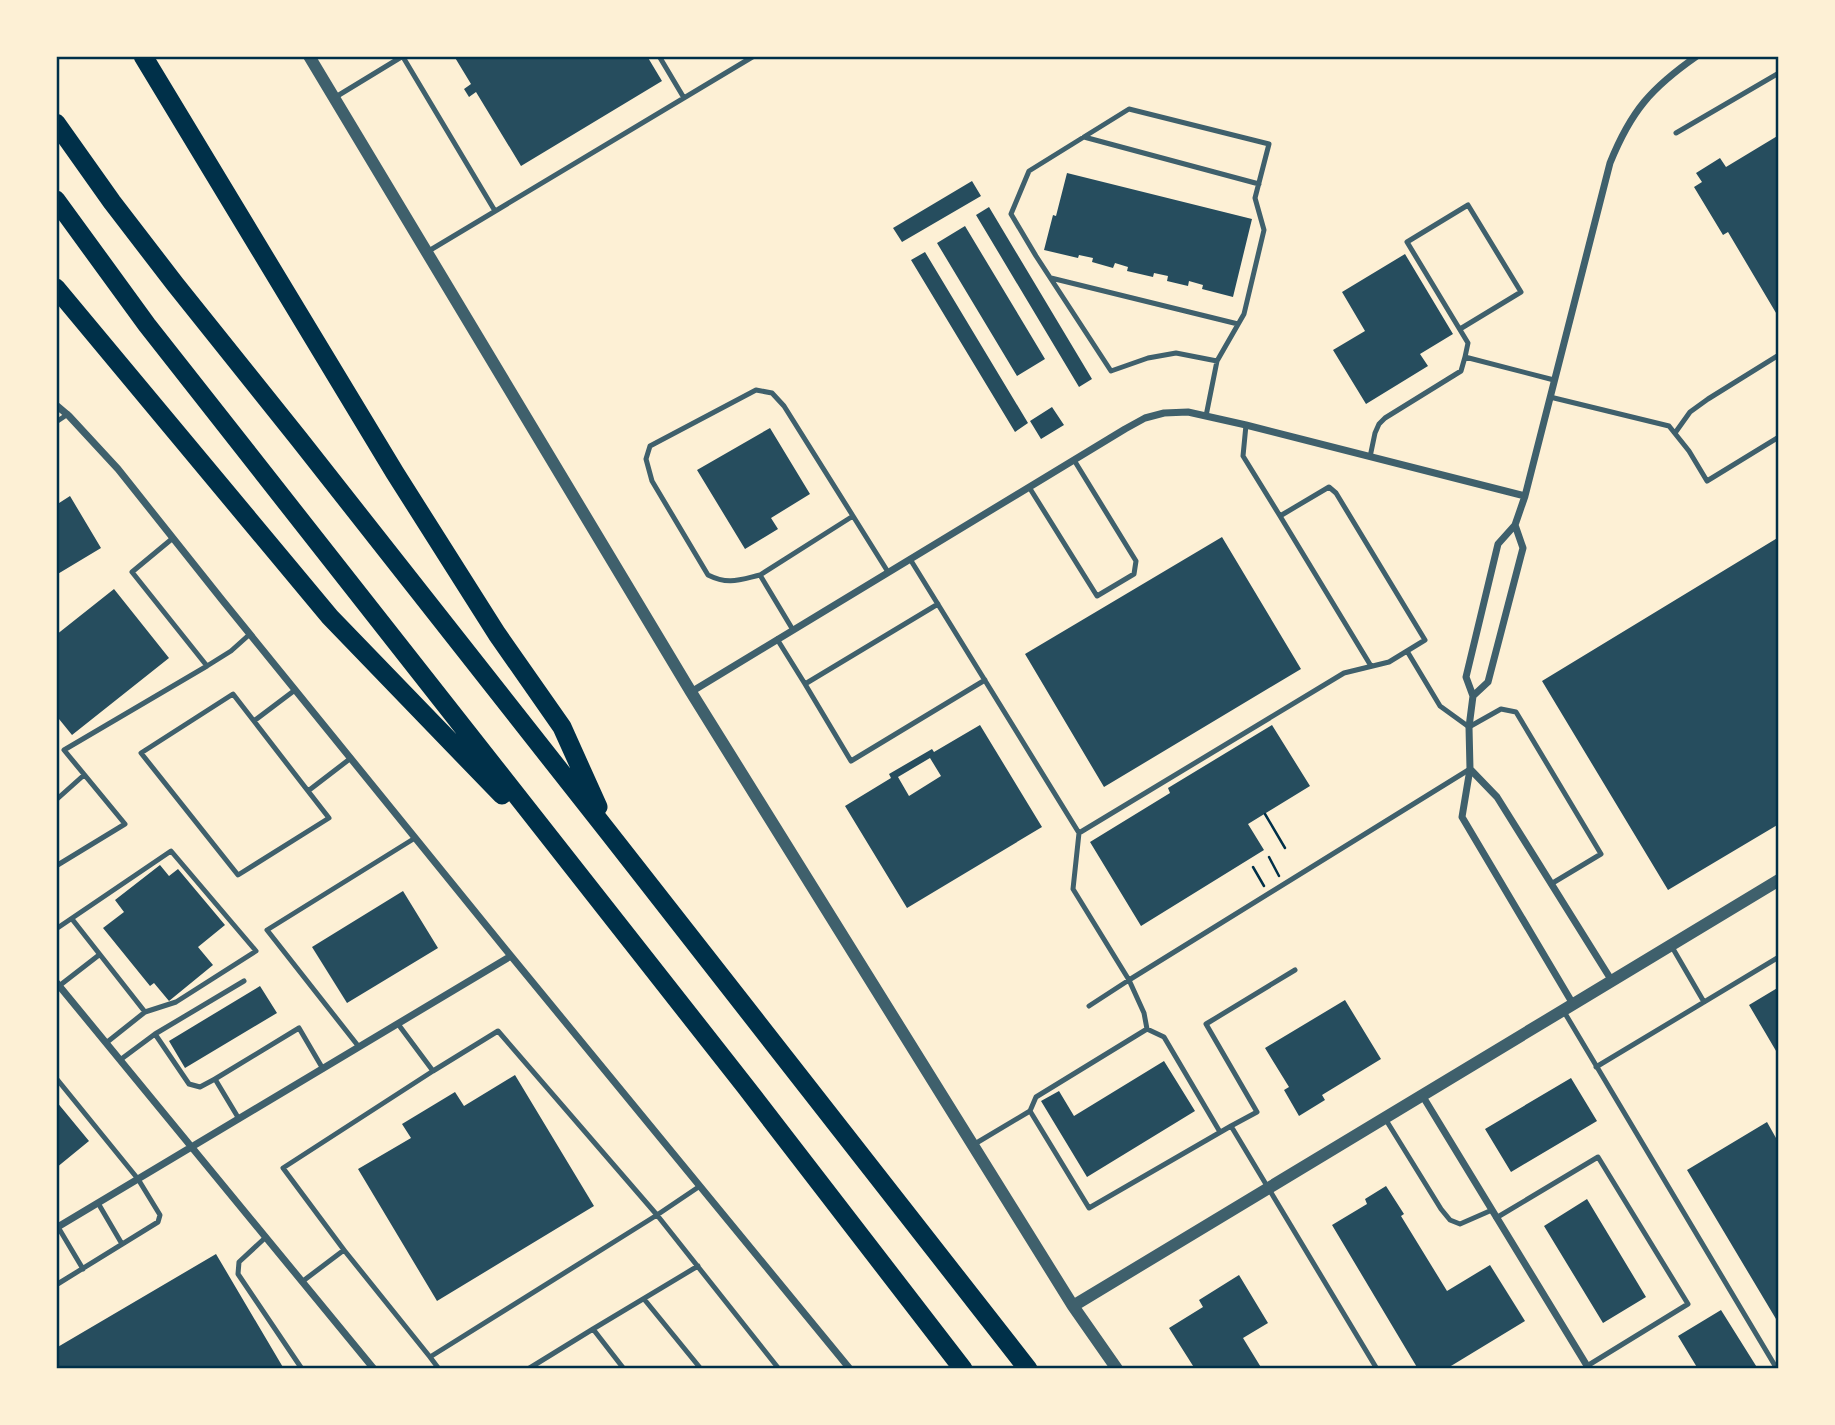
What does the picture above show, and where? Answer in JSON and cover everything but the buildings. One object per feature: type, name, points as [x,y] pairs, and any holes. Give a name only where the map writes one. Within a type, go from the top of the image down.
[{"type":"highway","points":[[143,56],[395,473],[497,634],[562,727],[610,833]]},
{"type":"highway","points":[[56,123],[175,284],[610,833],[1028,1369]]},
{"type":"highway","points":[[56,201],[146,325],[745,1086],[963,1369]]},
{"type":"highway","points":[[56,288],[330,617],[507,800],[745,1086]]},
{"type":"street","points":[[309,56],[691,691],[1073,1306],[1117,1369]]},
{"type":"street","points":[[1568,1007],[1462,817],[1469,769],[1469,727],[1473,696],[1466,677],[1498,544],[1515,525],[1525,496],[1609,163],[1636,111],[1677,70],[1698,56]]},
{"type":"street","points":[[56,405],[68,414],[118,469],[415,838],[850,1369]]},
{"type":"street","points":[[691,691],[1145,418],[1164,412],[1188,412],[1246,425],[1525,496]]},
{"type":"street","points":[[1473,696],[1488,682],[1523,548],[1515,525]]},
{"type":"street","points":[[1469,769],[1497,797],[1612,981]]},
{"type":"street","points":[[1073,1306],[1779,880]]},
{"type":"street","points":[[57,1228],[511,956]]},
{"type":"street","points":[[57,984],[374,1369]]},
{"type":"street","points":[[1422,1096],[1588,1368]]},
{"type":"lane","points":[[659,56],[684,98]]},
{"type":"lane","points":[[427,252],[754,56]]},
{"type":"lane","points":[[334,98],[403,57],[495,211]]},
{"type":"lane","points":[[1675,132],[1779,73]]},
{"type":"lane","points":[[1206,416],[1217,362],[1244,314],[1264,230],[1255,198],[1269,145],[1129,109],[1029,171],[1012,214],[1111,371],[1148,358],[1176,353],[1217,362]]},
{"type":"lane","points":[[1084,137],[1259,184]]},
{"type":"lane","points":[[1370,457],[1378,424],[1461,371],[1468,343],[1407,242],[1468,205],[1521,292],[1460,329]]},
{"type":"lane","points":[[1050,278],[1238,324]]},
{"type":"lane","points":[[1675,433],[1690,412],[1707,399],[1779,355]]},
{"type":"lane","points":[[1465,357],[1554,380]]},
{"type":"lane","points":[[853,516],[760,575],[736,581],[720,581],[708,575],[652,481],[646,459],[650,446],[757,390],[772,393],[784,406],[826,470],[888,572]]},
{"type":"lane","points":[[1550,397],[1669,426],[1689,451],[1707,481],[1779,437]]},
{"type":"lane","points":[[56,422],[68,414]]},
{"type":"lane","points":[[1246,425],[1244,456],[1371,666]]},
{"type":"lane","points":[[1029,487],[1097,596],[1134,574],[1136,561],[1074,460]]},
{"type":"lane","points":[[1079,833],[1344,673],[1390,662],[1425,640],[1336,493],[1329,487],[1280,516]]},
{"type":"lane","points":[[173,538],[132,572],[207,666]]},
{"type":"lane","points":[[911,559],[1079,833],[1073,889],[1129,980],[1144,1013],[1147,1029]]},
{"type":"lane","points":[[760,575],[793,630]]},
{"type":"lane","points":[[805,684],[938,604]]},
{"type":"lane","points":[[64,750],[207,666],[231,651],[250,634]]},
{"type":"lane","points":[[777,639],[851,761],[985,680]]},
{"type":"lane","points":[[1408,651],[1440,706],[1469,727],[1501,709],[1516,712],[1601,854],[1551,884]]},
{"type":"lane","points":[[254,721],[295,690]]},
{"type":"lane","points":[[233,694],[308,791],[329,818],[238,875],[141,753],[233,694]]},
{"type":"lane","points":[[56,748],[64,750],[125,824],[56,866]]},
{"type":"lane","points":[[308,791],[351,758]]},
{"type":"lane","points":[[1089,1006],[1469,769]]},
{"type":"lane","points":[[56,800],[84,775]]},
{"type":"lane","points":[[359,1047],[267,930],[415,838]]},
{"type":"lane","points":[[56,929],[172,851],[256,951],[176,1002],[145,1012],[106,1043]]},
{"type":"lane","points":[[72,919],[145,1012]]},
{"type":"lane","points":[[1670,945],[1704,1002]]},
{"type":"lane","points":[[57,984],[99,954]]},
{"type":"lane","points":[[1596,1066],[1779,957]]},
{"type":"lane","points":[[1030,1111],[1089,1208],[1257,1112],[1206,1024],[1295,970]]},
{"type":"lane","points":[[120,1060],[155,1034],[244,981]]},
{"type":"lane","points":[[1568,1007],[1596,1066],[1777,1369]]},
{"type":"lane","points":[[398,1024],[433,1071]]},
{"type":"lane","points":[[155,1034],[189,1084],[200,1087],[299,1028],[323,1069]]},
{"type":"lane","points":[[973,1145],[1030,1111],[1036,1097],[1147,1029]]},
{"type":"lane","points":[[1147,1029],[1164,1037],[1220,1132]]},
{"type":"lane","points":[[439,1369],[344,1250],[283,1167],[498,1031],[657,1215],[779,1369]]},
{"type":"lane","points":[[56,1078],[138,1179],[160,1215],[158,1222],[56,1285]]},
{"type":"lane","points":[[215,1079],[239,1119]]},
{"type":"lane","points":[[1385,1118],[1441,1209],[1450,1220],[1460,1224],[1494,1214],[1598,1157],[1688,1304],[1588,1368]]},
{"type":"lane","points":[[1231,1126],[1377,1369]]},
{"type":"lane","points":[[430,1357],[700,1186]]},
{"type":"lane","points":[[98,1203],[122,1244]]},
{"type":"lane","points":[[57,1228],[83,1269]]},
{"type":"lane","points":[[266,1237],[239,1262],[238,1275],[302,1369]]},
{"type":"lane","points":[[303,1282],[344,1250]]},
{"type":"lane","points":[[528,1369],[698,1266]]},
{"type":"lane","points":[[644,1299],[701,1369]]},
{"type":"lane","points":[[593,1329],[624,1369]]},
{"type":"path","points":[[1265,814],[1285,848]]},
{"type":"path","points":[[1269,858],[1284,884]]},
{"type":"path","points":[[1253,867],[1268,894]]}]
